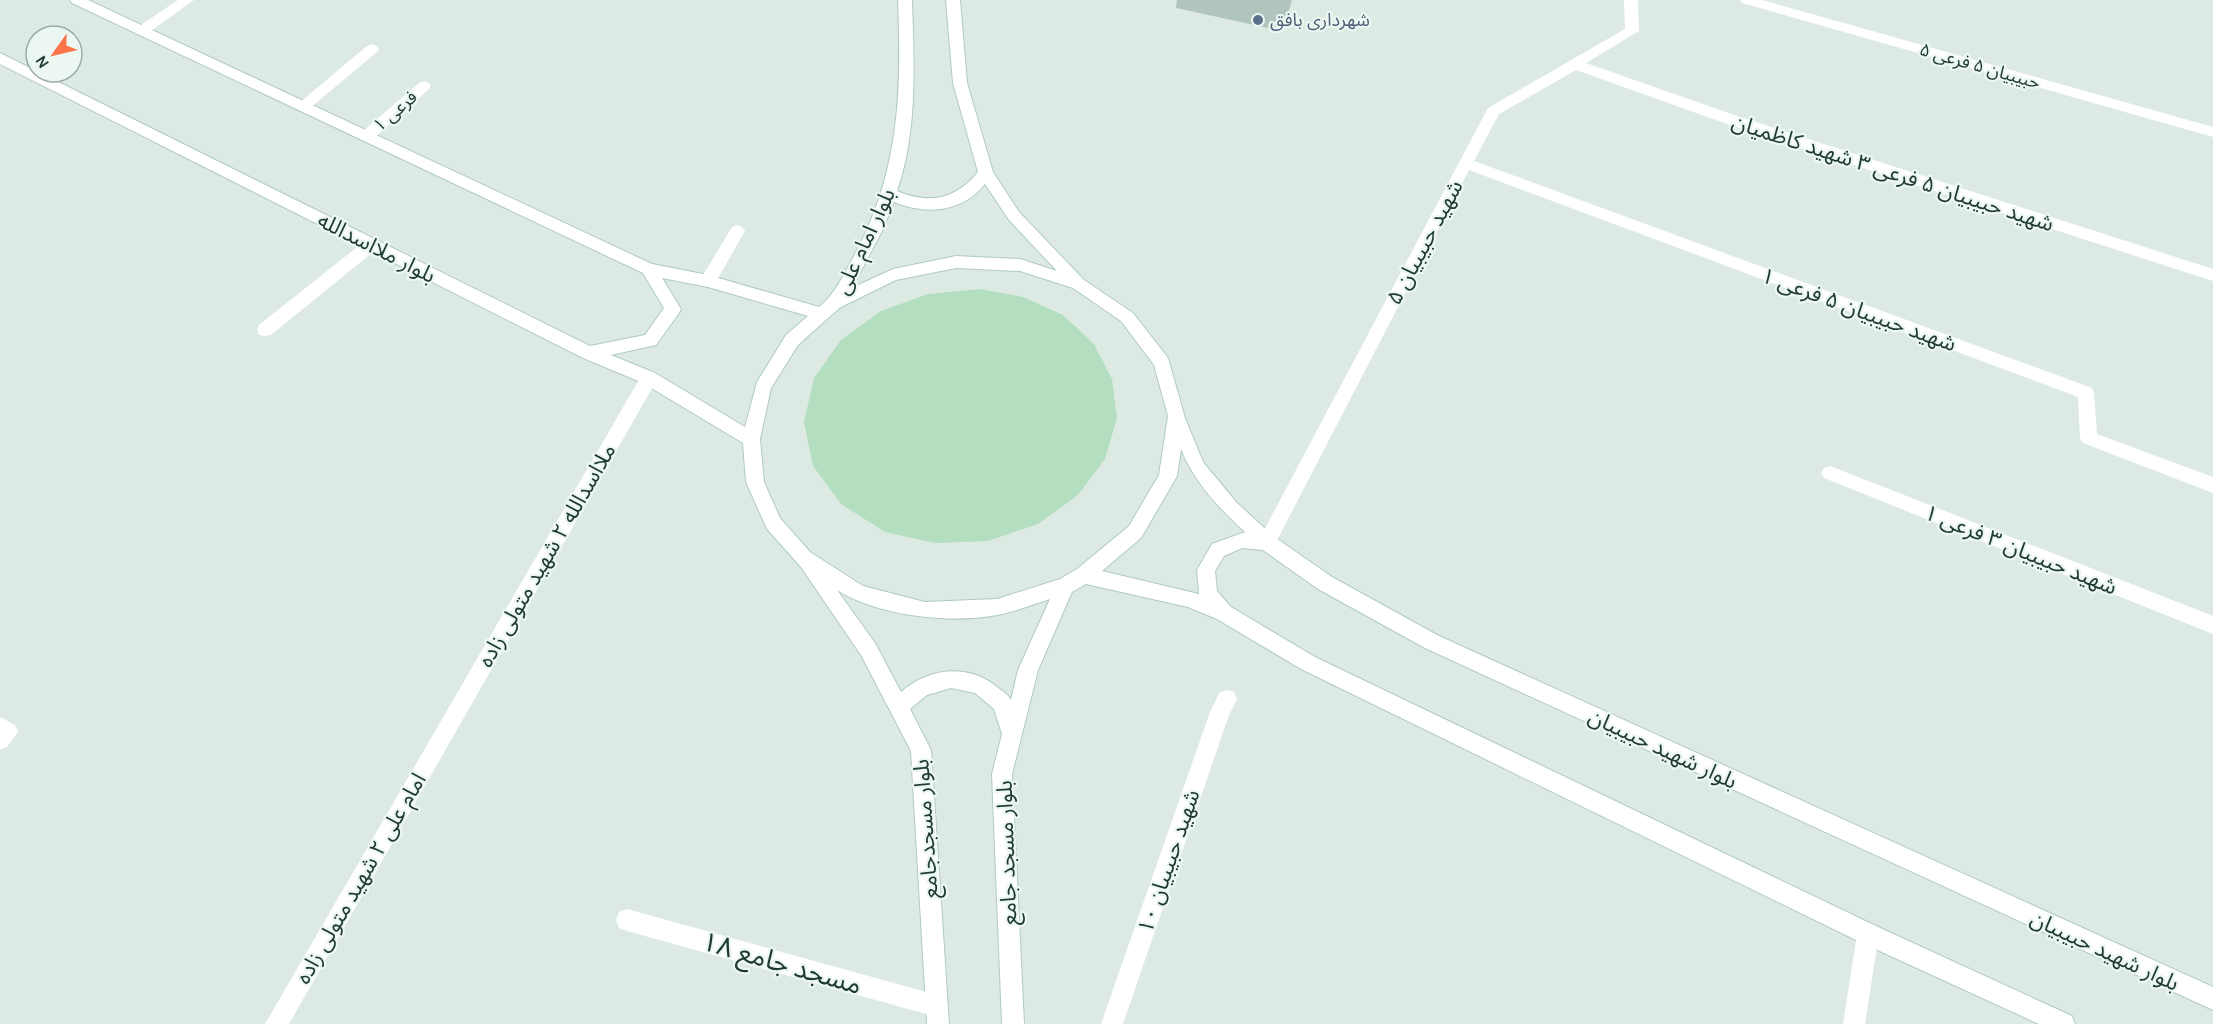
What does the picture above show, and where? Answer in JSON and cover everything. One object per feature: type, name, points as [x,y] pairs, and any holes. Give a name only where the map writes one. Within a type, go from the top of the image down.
[{"type":"main road","points":[[77,0],[649,269],[829,308]]},
{"type":"main road","points":[[143,30],[187,0]]},
{"type":"main road","name":"بلوار امام علی","points":[[829,308],[862,255],[889,194],[900,150],[908,81],[905,0]]},
{"type":"main road","points":[[953,0],[960,83],[986,173],[1014,216],[1079,284]]},
{"type":"main road","name":"شهید حبیبیان ۵","points":[[1267,542],[1493,111],[1632,31],[1631,0]]},
{"type":"main road","name":"حبیبیان ۵ فرعی ۵","points":[[1748,0],[2213,132]]},
{"type":"main road","points":[[304,106],[372,49]]},
{"type":"main road","name":"بلوار ملااسدالله","points":[[0,58],[589,354],[649,378],[751,439]]},
{"type":"main road","name":"شهید حبیبیان ۵ فرعی ۳ شهید کاظمیان","points":[[1574,64],[1743,123],[2213,275]]},
{"type":"main road","name":"فرعی ۱","points":[[367,136],[424,86]]},
{"type":"main road","name":"شهید حبیبیان ۵ فرعی ۱","points":[[1465,163],[2086,393],[2089,438],[2213,485]]},
{"type":"main road","points":[[889,194],[909,203],[933,206],[956,200],[975,189],[986,173]]},
{"type":"main road","points":[[708,281],[737,231]]},
{"type":"main road","points":[[265,330],[372,244]]},
{"type":"main road","points":[[1079,284],[1020,265],[956,262],[892,275],[829,308],[792,340],[763,387],[751,439],[755,482],[773,523],[803,558],[858,593],[925,610],[997,607],[1065,586],[1084,575],[1135,532],[1168,476],[1177,416]]},
{"type":"main road","points":[[589,354],[650,340],[673,309],[649,269]]},
{"type":"main road","name":"بلوار شهید حبیبیان","points":[[1079,284],[1127,317],[1162,363],[1177,416],[1196,466],[1230,507],[1267,542],[1325,583],[1432,642],[2213,999]]},
{"type":"main road","name":"ملااسدالله ۲ شهید متولی زاده","points":[[444,733],[649,378]]},
{"type":"main road","name":"شهید حبیبیان ۳ فرعی ۱","points":[[1830,473],[2213,625]]},
{"type":"main road","points":[[1224,613],[1208,594],[1206,570],[1218,550],[1241,540],[1267,542]]},
{"type":"main road","name":"بلوار مسجدجامع","points":[[803,558],[868,649],[921,750],[938,1015]]},
{"type":"main road","points":[[1084,575],[1190,599],[1224,613],[1308,663],[1868,934],[2064,1024]]},
{"type":"main road","name":"بلوار مسجد جامع","points":[[1013,1024],[1002,774],[1011,730],[1028,670],[1065,586]]},
{"type":"main road","points":[[898,707],[921,687],[951,679],[980,685],[1002,703],[1011,730]]},
{"type":"main road","name":"شهید حبیبیان ۱۰","points":[[1112,1024],[1220,712],[1227,699]]},
{"type":"main road","points":[[0,726],[8,732],[0,740]]},
{"type":"main road","name":"امام علی ۲ شهید متولی زاده","points":[[276,1024],[444,733]]},
{"type":"main road","name":"مسجد جامع ۱۸","points":[[627,920],[938,1015]]},
{"type":"main road","points":[[1854,1024],[1868,934]]},
{"type":"green space","points":[[979,289],[1023,297],[1063,315],[1094,344],[1112,379],[1117,418],[1105,459],[1078,495],[1038,524],[988,541],[935,543],[885,532],[841,504],[813,466],[804,422],[814,378],[841,340],[881,311],[928,294]]},
{"type":"building","name":"شهرداری بافق","points":[[1177,0],[1292,0],[1283,31],[1176,8]]},
{"type":"place","name":"شهرداری بافق","points":[[1258,20]]}]
